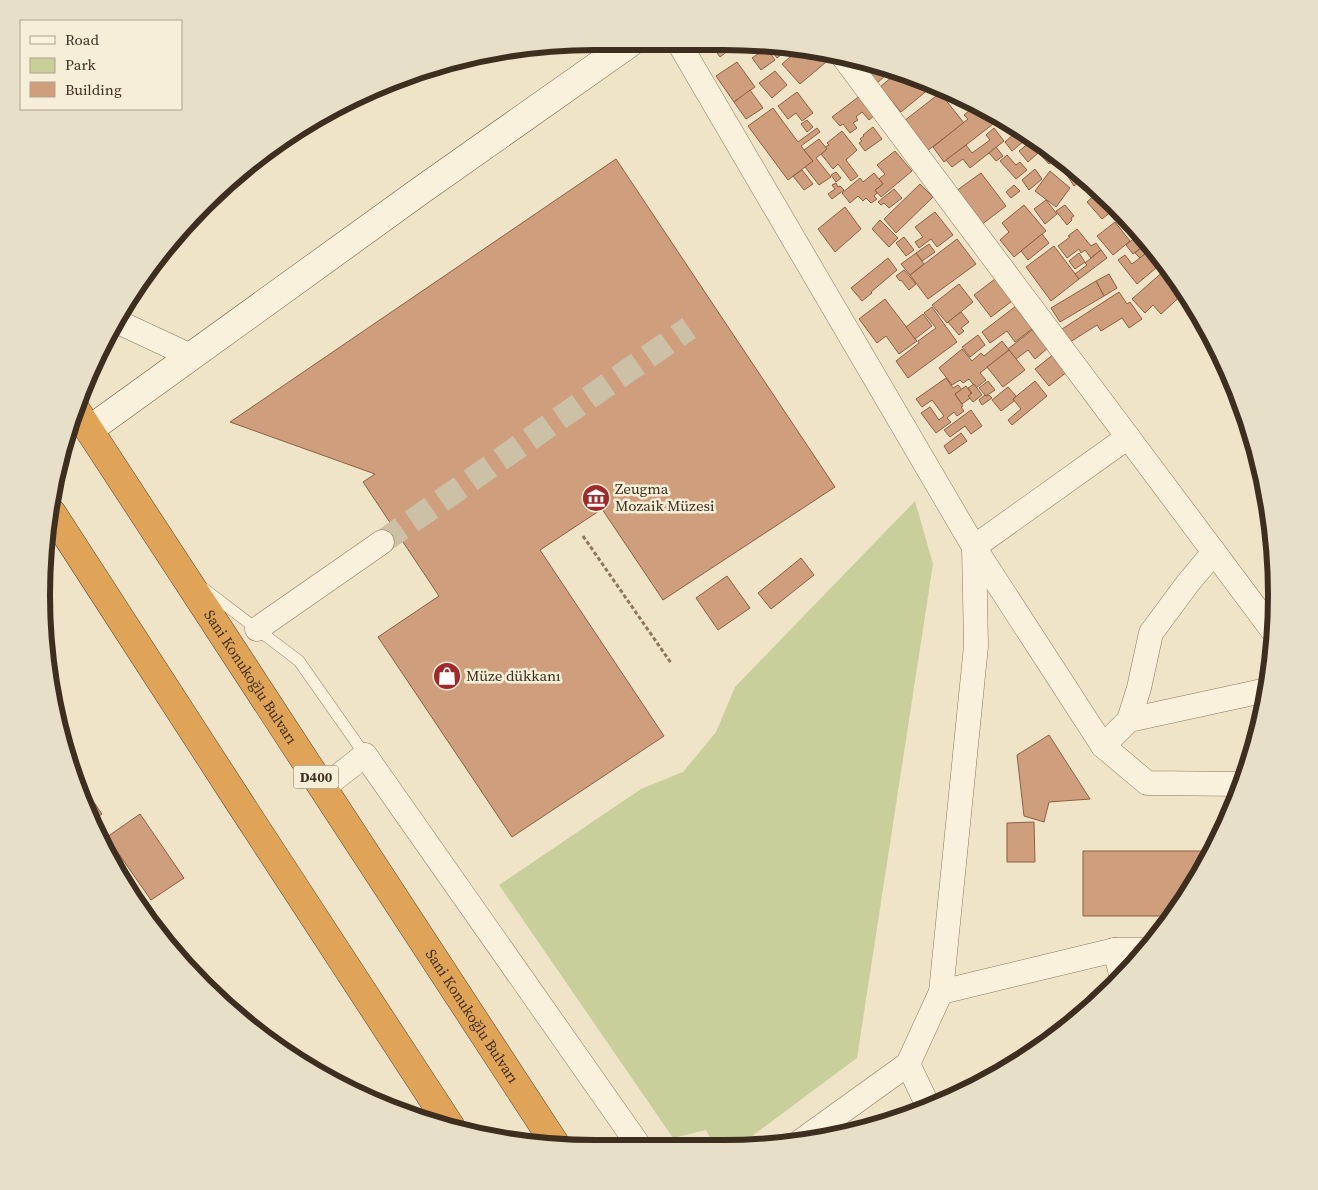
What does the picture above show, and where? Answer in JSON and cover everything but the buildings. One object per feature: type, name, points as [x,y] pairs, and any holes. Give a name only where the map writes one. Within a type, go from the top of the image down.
[{"type":"highway","name":"Sani Konukoğlu Bulvarı","points":[[82,420],[552,1138]]},
{"type":"highway","points":[[56,519],[445,1118]]},
{"type":"main road","points":[[82,420],[191,356],[412,196],[620,50]]},
{"type":"street","points":[[683,50],[974,547],[1103,746],[1147,783],[1234,784]]},
{"type":"street","points":[[850,65],[1267,623]]},
{"type":"street","points":[[122,324],[191,356]]},
{"type":"street","points":[[974,547],[1128,437]]},
{"type":"street","points":[[257,629],[382,542]]},
{"type":"street","points":[[813,1132],[908,1064],[941,992],[976,646],[974,547]]},
{"type":"street","points":[[1103,746],[1129,720],[1139,688],[1151,633],[1214,552]]},
{"type":"street","points":[[1129,720],[1259,692]]},
{"type":"street","points":[[323,788],[365,755],[635,1140]]},
{"type":"street","points":[[941,992],[1115,950],[1136,950]]},
{"type":"street","points":[[1115,950],[1120,968]]},
{"type":"street","points":[[908,1064],[926,1101]]},
{"type":"lane","points":[[182,572],[299,661],[365,755]]},
{"type":"path","points":[[583,536],[671,663]]},
{"type":"green space","points":[[915,501],[933,564],[857,1058],[748,1139],[711,1140],[706,1130],[673,1138],[499,885],[641,789],[683,772],[716,732],[735,687]]},
{"type":"tunnel","points":[[382,542],[689,328]]},
{"type":"place","name":"Zeugma Mozaik Müzesi","points":[[596,498]]},
{"type":"place","name":"Müze dükkanı","points":[[447,676]]}]
